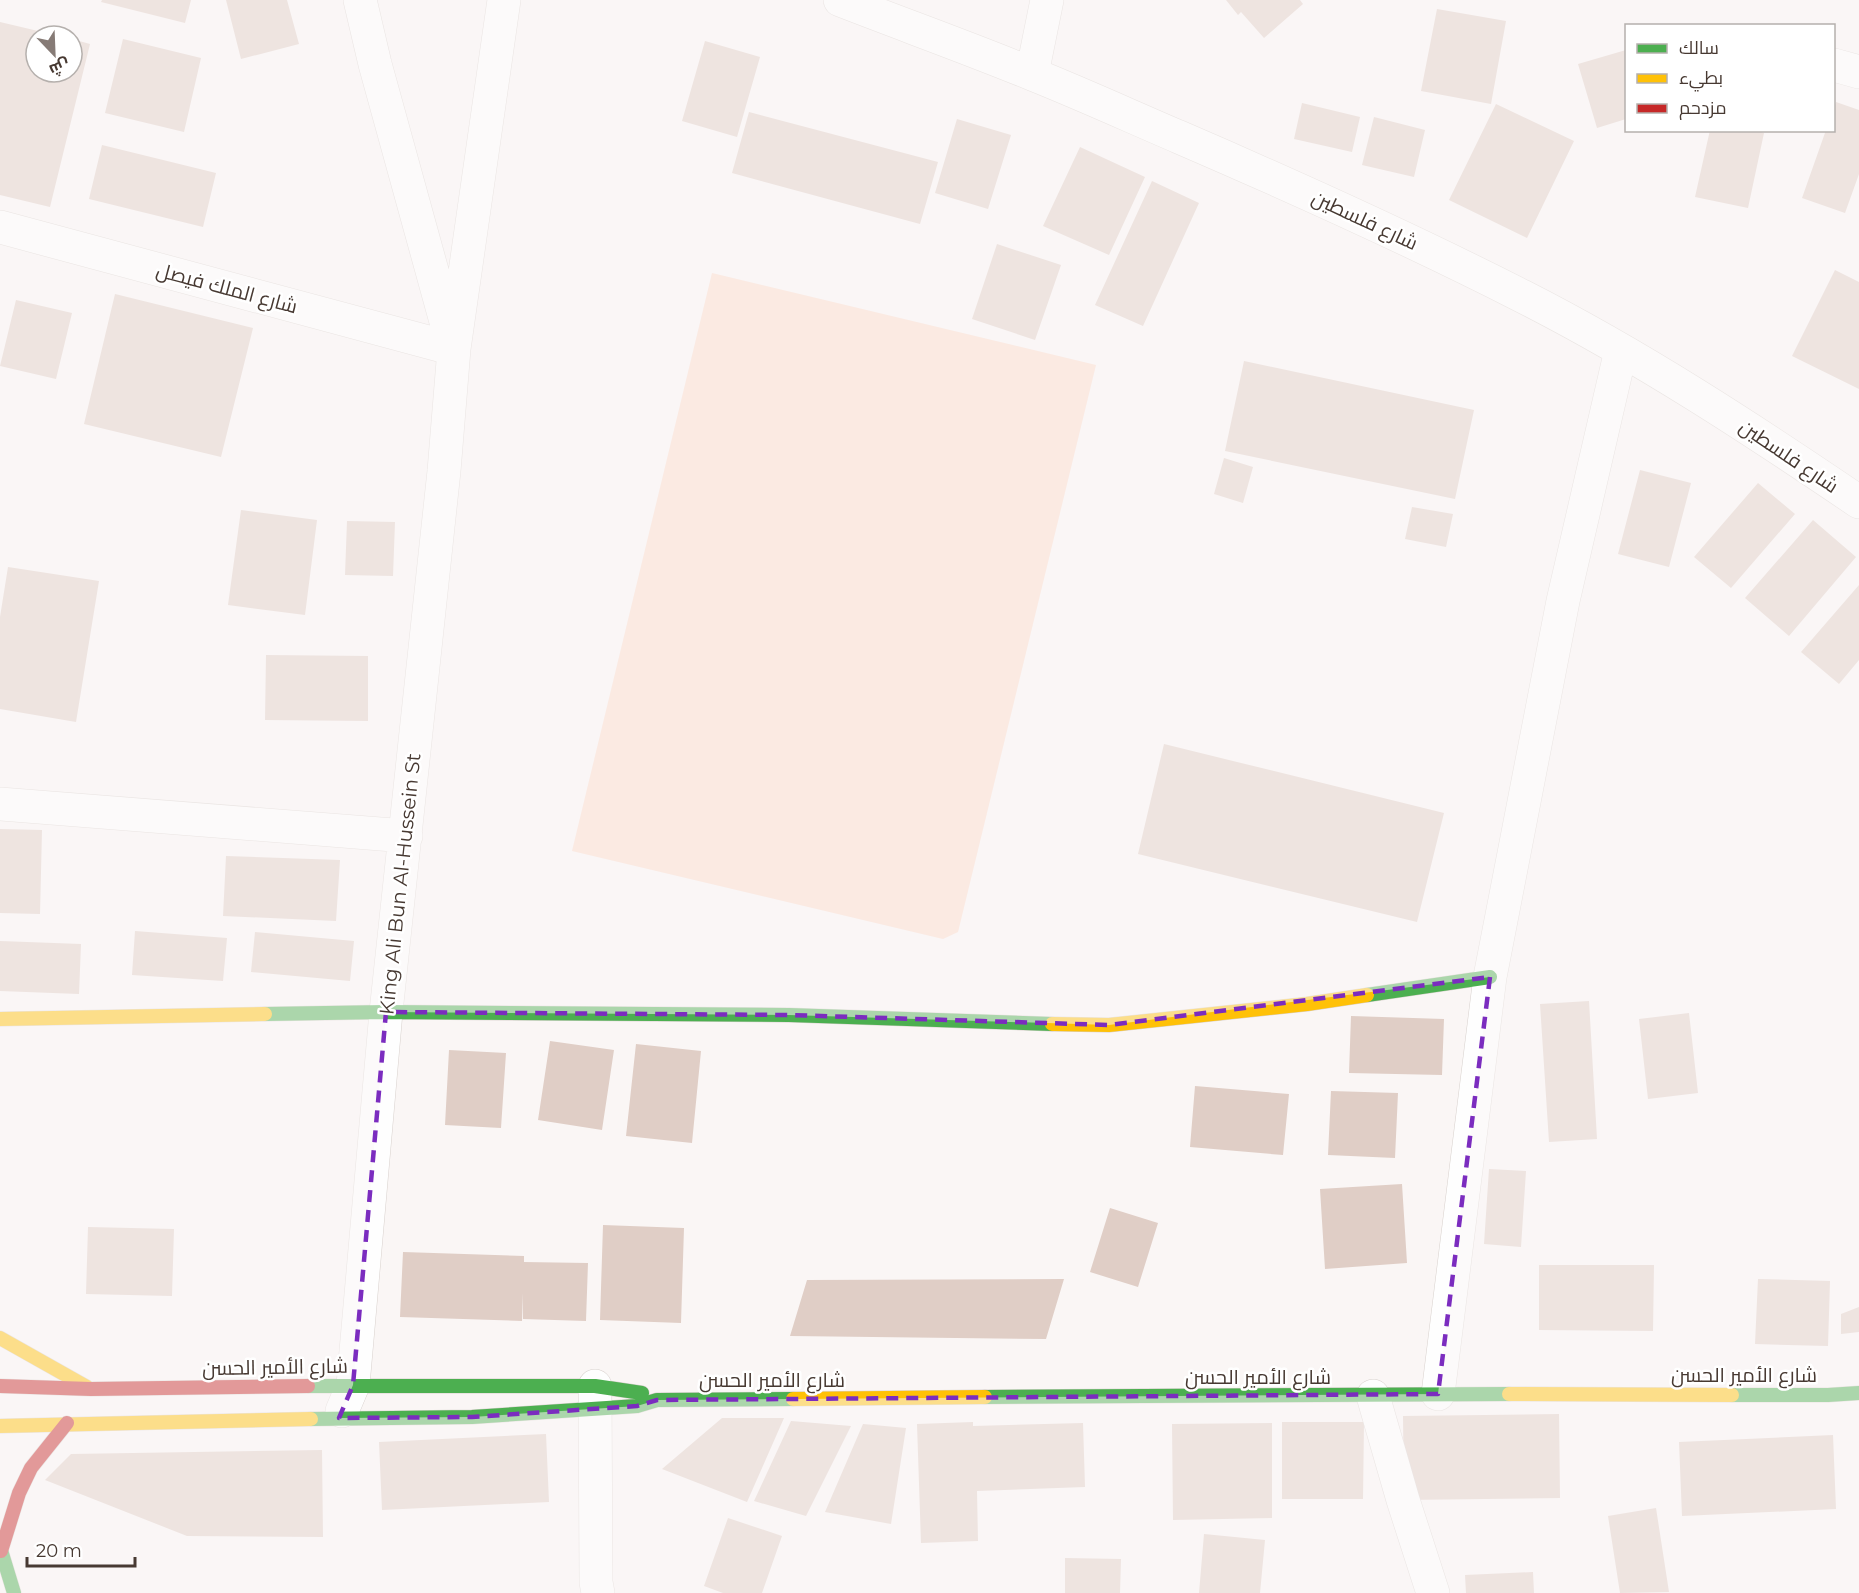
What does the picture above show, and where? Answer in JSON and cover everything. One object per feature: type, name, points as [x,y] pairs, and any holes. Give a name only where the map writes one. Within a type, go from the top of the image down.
[{"type":"main road","points":[[0,1019],[386,1012],[789,1015],[1109,1025],[1307,1004],[1490,977]]},
{"type":"main road","points":[[0,1338],[91,1389]]},
{"type":"main road","name":"شارع الأمير الحسن","points":[[0,1386],[91,1389],[353,1385],[595,1398],[637,1406],[657,1400],[1438,1394],[1828,1395],[1859,1393]]},
{"type":"main road","name":"شارع الأمير الحسن","points":[[0,1426],[472,1417],[643,1393],[657,1400]]},
{"type":"main road","points":[[14,1593],[1,1549],[19,1493],[32,1468],[67,1423]]},
{"type":"street","points":[[360,0],[375,64],[454,349]]},
{"type":"street","name":"King Ali Bun Al-Hussein St","points":[[339,1418],[353,1385],[386,1012],[444,471],[454,349],[504,0]]},
{"type":"street","name":"شارع فلسطين","points":[[840,0],[1032,74],[1284,183],[1411,241],[1524,297],[1622,350],[1698,395],[1859,502]]},
{"type":"street","points":[[1032,74],[1047,0]]},
{"type":"street","points":[[1835,66],[1859,72]]},
{"type":"street","name":"شارع الملك فيصل","points":[[0,227],[454,349]]},
{"type":"street","points":[[1438,1394],[1490,977],[1563,601],[1622,350]]},
{"type":"street","points":[[0,804],[406,836]]},
{"type":"street","points":[[1373,1396],[1433,1593]]},
{"type":"street","points":[[595,1398],[606,1590]]},
{"type":"highlighted area","points":[[1490,977],[1438,1394],[657,1400],[637,1406],[472,1417],[339,1418],[353,1385],[386,1012],[789,1015],[1109,1025]]},
{"type":"shaded area","points":[[712,273],[1096,365],[958,932],[943,939],[572,851]]},
{"type":"building","points":[[102,0],[191,0],[185,23],[101,2]]},
{"type":"building","points":[[226,0],[287,0],[299,44],[241,59]]},
{"type":"building","points":[[1226,0],[1300,0],[1303,4],[1264,38],[1241,12],[1238,15]]},
{"type":"building","points":[[1437,9],[1506,21],[1491,104],[1421,91]]},
{"type":"building","points":[[0,22],[24,28],[24,84],[80,84],[50,207],[0,195]]},
{"type":"building","points":[[123,39],[201,58],[184,132],[105,113]]},
{"type":"building","points":[[705,41],[760,57],[737,137],[682,121]]},
{"type":"building","points":[[84,42],[90,44],[84,68]]},
{"type":"building","points":[[1625,50],[1625,119],[1597,128],[1578,64]]},
{"type":"building","points":[[1836,102],[1859,110],[1859,174],[1845,213],[1802,198],[1825,132],[1835,132]]},
{"type":"building","points":[[1302,103],[1360,117],[1352,152],[1294,139]]},
{"type":"building","points":[[1496,104],[1574,141],[1527,238],[1449,200]]},
{"type":"building","points":[[749,112],[938,162],[920,224],[732,173]]},
{"type":"building","points":[[1374,117],[1425,130],[1414,177],[1362,165]]},
{"type":"building","points":[[957,119],[1011,135],[988,209],[935,193]]},
{"type":"building","points":[[1710,132],[1764,133],[1748,208],[1695,197]]},
{"type":"building","points":[[102,145],[216,173],[203,227],[89,199]]},
{"type":"building","points":[[1080,147],[1145,177],[1109,255],[1043,226]]},
{"type":"building","points":[[1152,181],[1199,203],[1143,326],[1095,305]]},
{"type":"building","points":[[997,244],[1061,265],[1035,340],[972,319]]},
{"type":"building","points":[[1835,270],[1859,282],[1859,389],[1792,356]]},
{"type":"building","points":[[115,294],[253,328],[221,457],[84,424]]},
{"type":"building","points":[[16,300],[72,313],[56,379],[0,366]]},
{"type":"building","points":[[1244,361],[1474,410],[1455,499],[1225,451]]},
{"type":"building","points":[[1224,458],[1253,467],[1243,503],[1214,494]]},
{"type":"building","points":[[1640,470],[1691,483],[1669,567],[1618,554]]},
{"type":"building","points":[[1758,483],[1795,514],[1731,588],[1694,557]]},
{"type":"building","points":[[1412,507],[1453,514],[1446,547],[1405,539]]},
{"type":"building","points":[[241,510],[317,520],[305,615],[228,605]]},
{"type":"building","points":[[1813,520],[1856,557],[1789,636],[1745,598]]},
{"type":"building","points":[[347,521],[395,522],[393,576],[345,575]]},
{"type":"building","points":[[8,567],[99,581],[76,722],[0,709],[0,617]]},
{"type":"building","points":[[1859,585],[1859,660],[1839,684],[1801,652]]},
{"type":"building","points":[[266,655],[368,656],[368,721],[265,720]]},
{"type":"building","points":[[1164,744],[1444,813],[1417,922],[1138,854]]},
{"type":"building","points":[[0,829],[42,830],[40,914],[0,913]]},
{"type":"building","points":[[226,856],[340,860],[336,921],[223,916]]},
{"type":"building","points":[[135,931],[227,938],[223,981],[132,975]]},
{"type":"building","points":[[255,932],[354,941],[350,981],[251,972]]},
{"type":"building","points":[[0,941],[81,944],[79,994],[0,991]]},
{"type":"building","points":[[1589,1001],[1597,1139],[1549,1142],[1540,1004]]},
{"type":"building","points":[[1689,1013],[1698,1093],[1648,1099],[1639,1019]]},
{"type":"building","points":[[1351,1016],[1444,1019],[1442,1075],[1349,1073]]},
{"type":"building","points":[[550,1041],[614,1050],[602,1130],[538,1120]]},
{"type":"building","points":[[636,1044],[701,1051],[692,1143],[626,1136]]},
{"type":"building","points":[[449,1050],[506,1053],[501,1128],[445,1125]]},
{"type":"building","points":[[1195,1086],[1289,1094],[1283,1155],[1190,1147]]},
{"type":"building","points":[[1331,1091],[1398,1093],[1395,1158],[1328,1155]]},
{"type":"building","points":[[1489,1169],[1526,1171],[1521,1247],[1484,1244]]},
{"type":"building","points":[[1402,1184],[1407,1263],[1325,1269],[1320,1189]]},
{"type":"building","points":[[1110,1208],[1158,1223],[1138,1287],[1090,1272]]},
{"type":"building","points":[[603,1225],[684,1228],[681,1323],[600,1320]]},
{"type":"building","points":[[88,1227],[174,1229],[172,1296],[86,1294]]},
{"type":"building","points":[[403,1252],[524,1256],[524,1262],[588,1263],[586,1321],[523,1319],[523,1293],[522,1321],[400,1317]]},
{"type":"building","points":[[1539,1265],[1654,1265],[1653,1331],[1539,1330]]},
{"type":"building","points":[[1064,1279],[1046,1339],[790,1336],[807,1280]]},
{"type":"building","points":[[1758,1279],[1830,1281],[1828,1346],[1755,1344]]},
{"type":"building","points":[[1859,1307],[1859,1332],[1841,1334],[1841,1314]]},
{"type":"building","points":[[1559,1414],[1560,1498],[1404,1500],[1403,1416]]},
{"type":"building","points":[[722,1418],[784,1418],[747,1502],[662,1469]]},
{"type":"building","points":[[791,1421],[851,1426],[806,1516],[754,1501]]},
{"type":"building","points":[[973,1422],[973,1426],[1083,1423],[1085,1487],[977,1491],[978,1541],[921,1543],[917,1424]]},
{"type":"building","points":[[1282,1422],[1364,1422],[1363,1499],[1282,1499]]},
{"type":"building","points":[[1272,1423],[1272,1518],[1173,1520],[1172,1424]]},
{"type":"building","points":[[863,1424],[906,1428],[891,1524],[825,1512]]},
{"type":"building","points":[[546,1434],[549,1502],[382,1510],[379,1442]]},
{"type":"building","points":[[1833,1435],[1836,1509],[1682,1516],[1679,1442]]},
{"type":"building","points":[[322,1450],[323,1537],[187,1536],[45,1480],[71,1454]]},
{"type":"building","points":[[1656,1508],[1669,1592],[1620,1593],[1608,1516]]},
{"type":"building","points":[[728,1518],[782,1536],[762,1593],[723,1593],[704,1586]]},
{"type":"building","points":[[1204,1534],[1265,1540],[1260,1593],[1199,1593]]},
{"type":"building","points":[[1065,1558],[1121,1559],[1120,1593],[1065,1593]]},
{"type":"building","points":[[1533,1572],[1534,1593],[1466,1593],[1465,1575]]},
{"type":"traffic: fast","points":[[1367,995],[1490,977]]},
{"type":"traffic: fast","points":[[265,1014],[386,1012],[789,1015],[1052,1024]]},
{"type":"traffic: fast","points":[[308,1386],[595,1386],[642,1393]]},
{"type":"traffic: fast","points":[[1732,1395],[1859,1393]]},
{"type":"traffic: fast","points":[[985,1397],[1509,1394]]},
{"type":"traffic: fast","points":[[311,1419],[472,1417],[637,1406],[657,1400],[793,1399]]},
{"type":"traffic: fast","points":[[0,1547],[14,1593]]},
{"type":"traffic: slow","points":[[1052,1024],[1109,1025],[1307,1004],[1367,995]]},
{"type":"traffic: slow","points":[[0,1019],[265,1014]]},
{"type":"traffic: slow","points":[[0,1338],[87,1387]]},
{"type":"traffic: slow","points":[[1509,1394],[1732,1395]]},
{"type":"traffic: slow","points":[[793,1399],[985,1397]]},
{"type":"traffic: slow","points":[[0,1426],[311,1419]]},
{"type":"traffic: jam","points":[[0,1386],[91,1389],[308,1386]]},
{"type":"traffic: jam","points":[[1,1551],[19,1493],[31,1468],[67,1423]]}]
